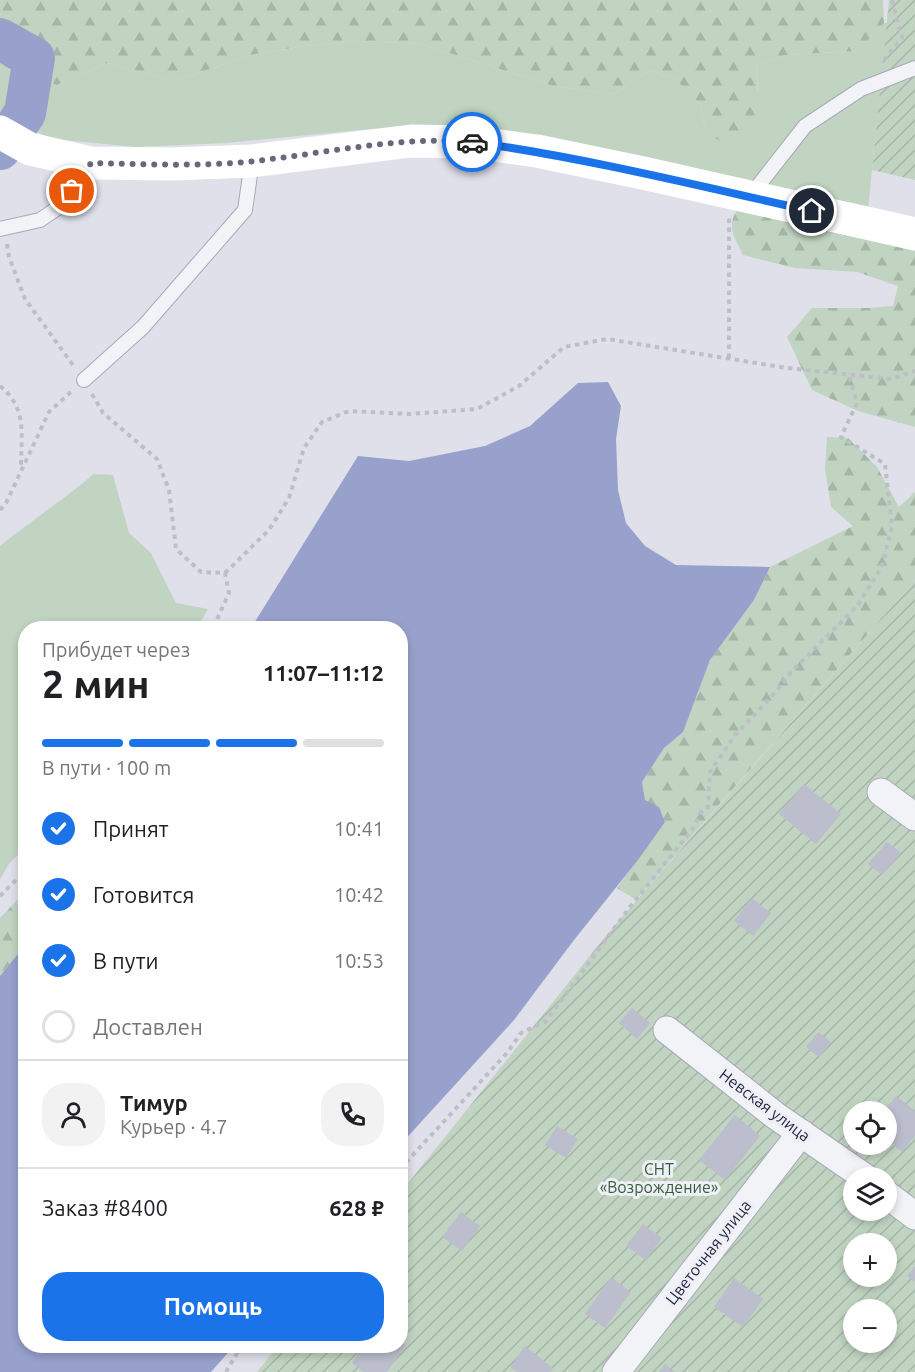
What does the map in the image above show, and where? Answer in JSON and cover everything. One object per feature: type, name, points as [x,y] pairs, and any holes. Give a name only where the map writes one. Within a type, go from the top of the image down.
[{"type":"street","points":[[0,132],[30,149],[91,163],[173,164],[252,161],[411,141],[469,142],[537,152],[915,234]]},
{"type":"street","points":[[881,792],[915,817]]},
{"type":"street","name":"Невская улица","points":[[667,1030],[776,1116],[850,1167]]},
{"type":"street","name":"Цветочная улица","points":[[616,1372],[801,1133]]},
{"type":"street","points":[[897,1202],[915,1215]]},
{"type":"lane","points":[[739,194],[805,126],[861,89],[915,68]]},
{"type":"lane","points":[[84,380],[143,327],[245,210],[252,161]]},
{"type":"lane","points":[[2,228],[40,220],[62,205],[91,163]]},
{"type":"path","points":[[861,89],[902,38],[892,0]]},
{"type":"path","points":[[729,358],[739,194]]},
{"type":"path","points":[[2,228],[9,257],[25,299],[84,380],[103,413],[157,459],[169,490],[176,549],[201,572],[225,573],[269,530],[289,498],[304,448],[322,422],[349,411],[410,414],[477,409],[519,386],[564,347],[607,339],[787,368],[849,375],[891,379],[915,371]]},
{"type":"path","points":[[408,1160],[507,1053],[521,1033],[546,1021],[630,907],[692,830],[700,812],[708,807],[710,772],[735,735],[772,696],[792,670],[858,605],[882,566],[892,527],[885,464],[842,437],[857,403],[849,375]]},
{"type":"path","points":[[0,510],[6,503],[49,412],[84,380]]},
{"type":"path","points":[[0,386],[9,394],[21,414],[21,472]]},
{"type":"path","points":[[216,621],[229,593],[225,573]]},
{"type":"path","points":[[0,896],[18,878]]},
{"type":"path","points":[[226,1372],[237,1353]]},
{"type":"green space","points":[[0,0],[883,0],[884,23],[858,51],[785,55],[756,65],[760,128],[734,149],[706,133],[700,104],[676,80],[651,70],[613,94],[553,86],[421,44],[359,41],[305,46],[250,55],[176,81],[107,63],[57,85],[0,65]]},
{"type":"green space","points":[[889,0],[915,0],[915,180],[872,170]]},
{"type":"green space","points":[[884,23],[887,23],[868,209],[492,130],[445,125],[402,126],[225,143],[136,147],[53,139],[0,111],[0,65],[57,85],[107,63],[176,81],[250,55],[305,46],[359,41],[421,44],[553,86],[613,94],[651,70],[676,80],[700,104],[706,133],[758,91],[756,65],[785,55],[858,51]]},
{"type":"green space","points":[[737,210],[915,251],[915,427],[858,411],[812,390],[787,337],[812,308],[893,306],[898,286],[857,272],[795,268],[743,255],[732,227]]},
{"type":"green space","points":[[827,437],[848,438],[877,467],[899,507],[915,492],[915,580],[636,900],[617,888],[665,822],[645,801],[642,782],[664,748],[683,731],[710,660],[754,600],[770,567],[853,526],[831,507],[825,469]]},
{"type":"green space","points":[[94,474],[113,475],[129,533],[151,553],[176,603],[208,609],[201,621],[18,621],[18,854],[0,879],[0,546]]},
{"type":"green space","name":"СНТ «Возрождение»","points":[[915,580],[915,1372],[257,1372],[272,1353],[408,1353],[408,1183],[609,932]]},
{"type":"green space","points":[[18,899],[18,954],[0,976],[0,918]]},
{"type":"water","points":[[608,382],[621,406],[616,439],[618,490],[626,523],[645,546],[676,565],[770,567],[754,600],[710,660],[683,732],[664,748],[642,782],[645,800],[659,807],[665,822],[514,1020],[408,1136],[408,621],[255,621],[358,456],[409,461],[485,446],[530,426],[578,383]]},
{"type":"water","points":[[18,954],[18,1353],[228,1353],[211,1372],[0,1372],[0,976]]},
{"type":"building","points":[[804,784],[841,814],[816,844],[779,814]]},
{"type":"building","points":[[887,842],[901,853],[882,875],[868,864]]},
{"type":"building","points":[[752,898],[771,913],[753,936],[734,921]]},
{"type":"building","points":[[632,1008],[650,1023],[637,1039],[619,1023]]},
{"type":"building","points":[[818,1032],[831,1042],[819,1057],[806,1047]]},
{"type":"building","points":[[896,1096],[915,1111],[915,1136],[902,1152],[897,1148],[897,1101],[892,1101]]},
{"type":"building","points":[[735,1115],[760,1136],[725,1180],[699,1160]]},
{"type":"building","points":[[557,1126],[578,1139],[566,1158],[545,1145]]},
{"type":"building","points":[[461,1212],[480,1226],[462,1251],[442,1237]]},
{"type":"building","points":[[643,1224],[662,1238],[646,1260],[626,1246]]},
{"type":"building","points":[[915,1266],[915,1282],[907,1276]]},
{"type":"building","points":[[611,1277],[631,1292],[605,1328],[585,1314]]},
{"type":"building","points":[[734,1278],[763,1299],[743,1327],[714,1307]]},
{"type":"building","points":[[525,1346],[553,1368],[550,1372],[517,1372],[510,1367]]},
{"type":"building","points":[[359,1353],[400,1353],[387,1372],[364,1372],[352,1363]]},
{"type":"building","points":[[665,1364],[675,1372],[659,1372]]},
{"type":"waterway","points":[[0,39],[34,58],[25,113],[0,149]]},
{"type":"way so far","points":[[72,191],[91,163],[173,164],[252,161],[411,141],[472,142]]},
{"type":"route","points":[[472,142],[643,172],[812,211]]}]
